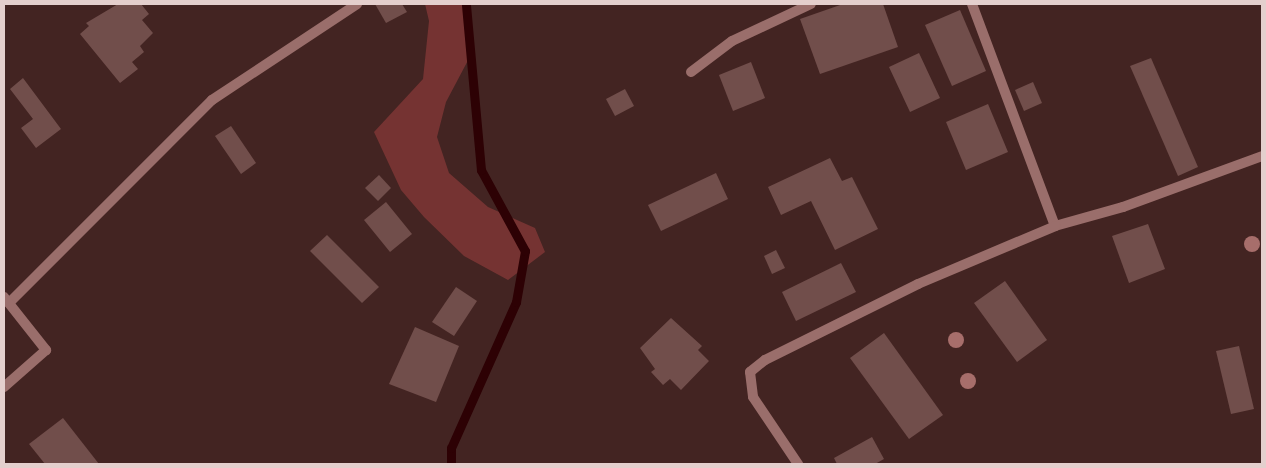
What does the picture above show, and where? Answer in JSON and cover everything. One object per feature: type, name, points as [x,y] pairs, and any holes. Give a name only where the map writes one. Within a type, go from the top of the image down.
[{"type":"street","points":[[4,386],[46,350],[6,300],[212,100],[357,4]]},
{"type":"street","points":[[690,72],[732,42],[811,4]]},
{"type":"street","points":[[972,4],[1055,226]]},
{"type":"street","points":[[798,464],[754,397],[750,372],[765,360],[918,284],[1055,226],[1123,207],[1262,156]]},
{"type":"shaded area","points":[[425,4],[468,4],[471,14],[474,49],[446,102],[437,137],[449,173],[488,207],[535,228],[545,252],[508,280],[464,256],[424,217],[401,190],[374,132],[423,79],[429,21]]},
{"type":"building","points":[[118,4],[141,4],[149,14],[142,20],[153,33],[140,46],[144,52],[132,62],[138,69],[120,83],[80,34],[89,26],[86,23]]},
{"type":"building","points":[[375,4],[402,4],[407,12],[386,23]]},
{"type":"building","points":[[843,4],[883,4],[898,47],[820,74],[800,19]]},
{"type":"building","points":[[960,10],[986,71],[952,86],[925,25]]},
{"type":"building","points":[[919,53],[940,98],[910,112],[889,67]]},
{"type":"building","points":[[1151,58],[1198,167],[1178,176],[1130,66]]},
{"type":"building","points":[[751,62],[765,98],[733,111],[719,75]]},
{"type":"building","points":[[23,78],[61,129],[36,148],[21,128],[33,119],[10,89]]},
{"type":"building","points":[[1033,82],[1042,103],[1024,111],[1015,90]]},
{"type":"building","points":[[625,89],[634,106],[615,116],[606,99]]},
{"type":"building","points":[[988,104],[1008,152],[966,170],[946,122]]},
{"type":"building","points":[[231,126],[256,163],[241,174],[215,136]]},
{"type":"building","points":[[830,158],[842,181],[852,177],[878,229],[835,250],[811,201],[781,215],[768,187]]},
{"type":"building","points":[[716,173],[728,199],[661,231],[648,205]]},
{"type":"building","points":[[379,175],[391,188],[378,201],[365,188]]},
{"type":"building","points":[[386,202],[412,234],[390,252],[364,220]]},
{"type":"building","points":[[1148,224],[1165,269],[1129,283],[1112,236]]},
{"type":"building","points":[[327,235],[379,287],[362,303],[310,251]]},
{"type":"building","points":[[776,250],[785,268],[772,274],[764,256]]},
{"type":"building","points":[[841,263],[856,292],[796,321],[782,292]]},
{"type":"building","points":[[1005,281],[1047,340],[1017,362],[974,303]]},
{"type":"building","points":[[456,287],[477,301],[454,336],[432,322]]},
{"type":"building","points":[[671,318],[702,346],[698,350],[709,361],[681,390],[670,379],[663,385],[651,372],[655,369],[640,348]]},
{"type":"building","points":[[415,327],[459,346],[436,402],[389,384]]},
{"type":"building","points":[[884,333],[943,415],[909,439],[850,358]]},
{"type":"building","points":[[1239,346],[1254,409],[1231,414],[1216,351]]},
{"type":"building","points":[[63,418],[99,464],[45,464],[29,444]]},
{"type":"building","points":[[872,437],[884,459],[875,464],[837,464],[834,458]]},
{"type":"waterway","points":[[451,464],[451,448],[516,302],[525,251],[481,170],[466,4]]}]
